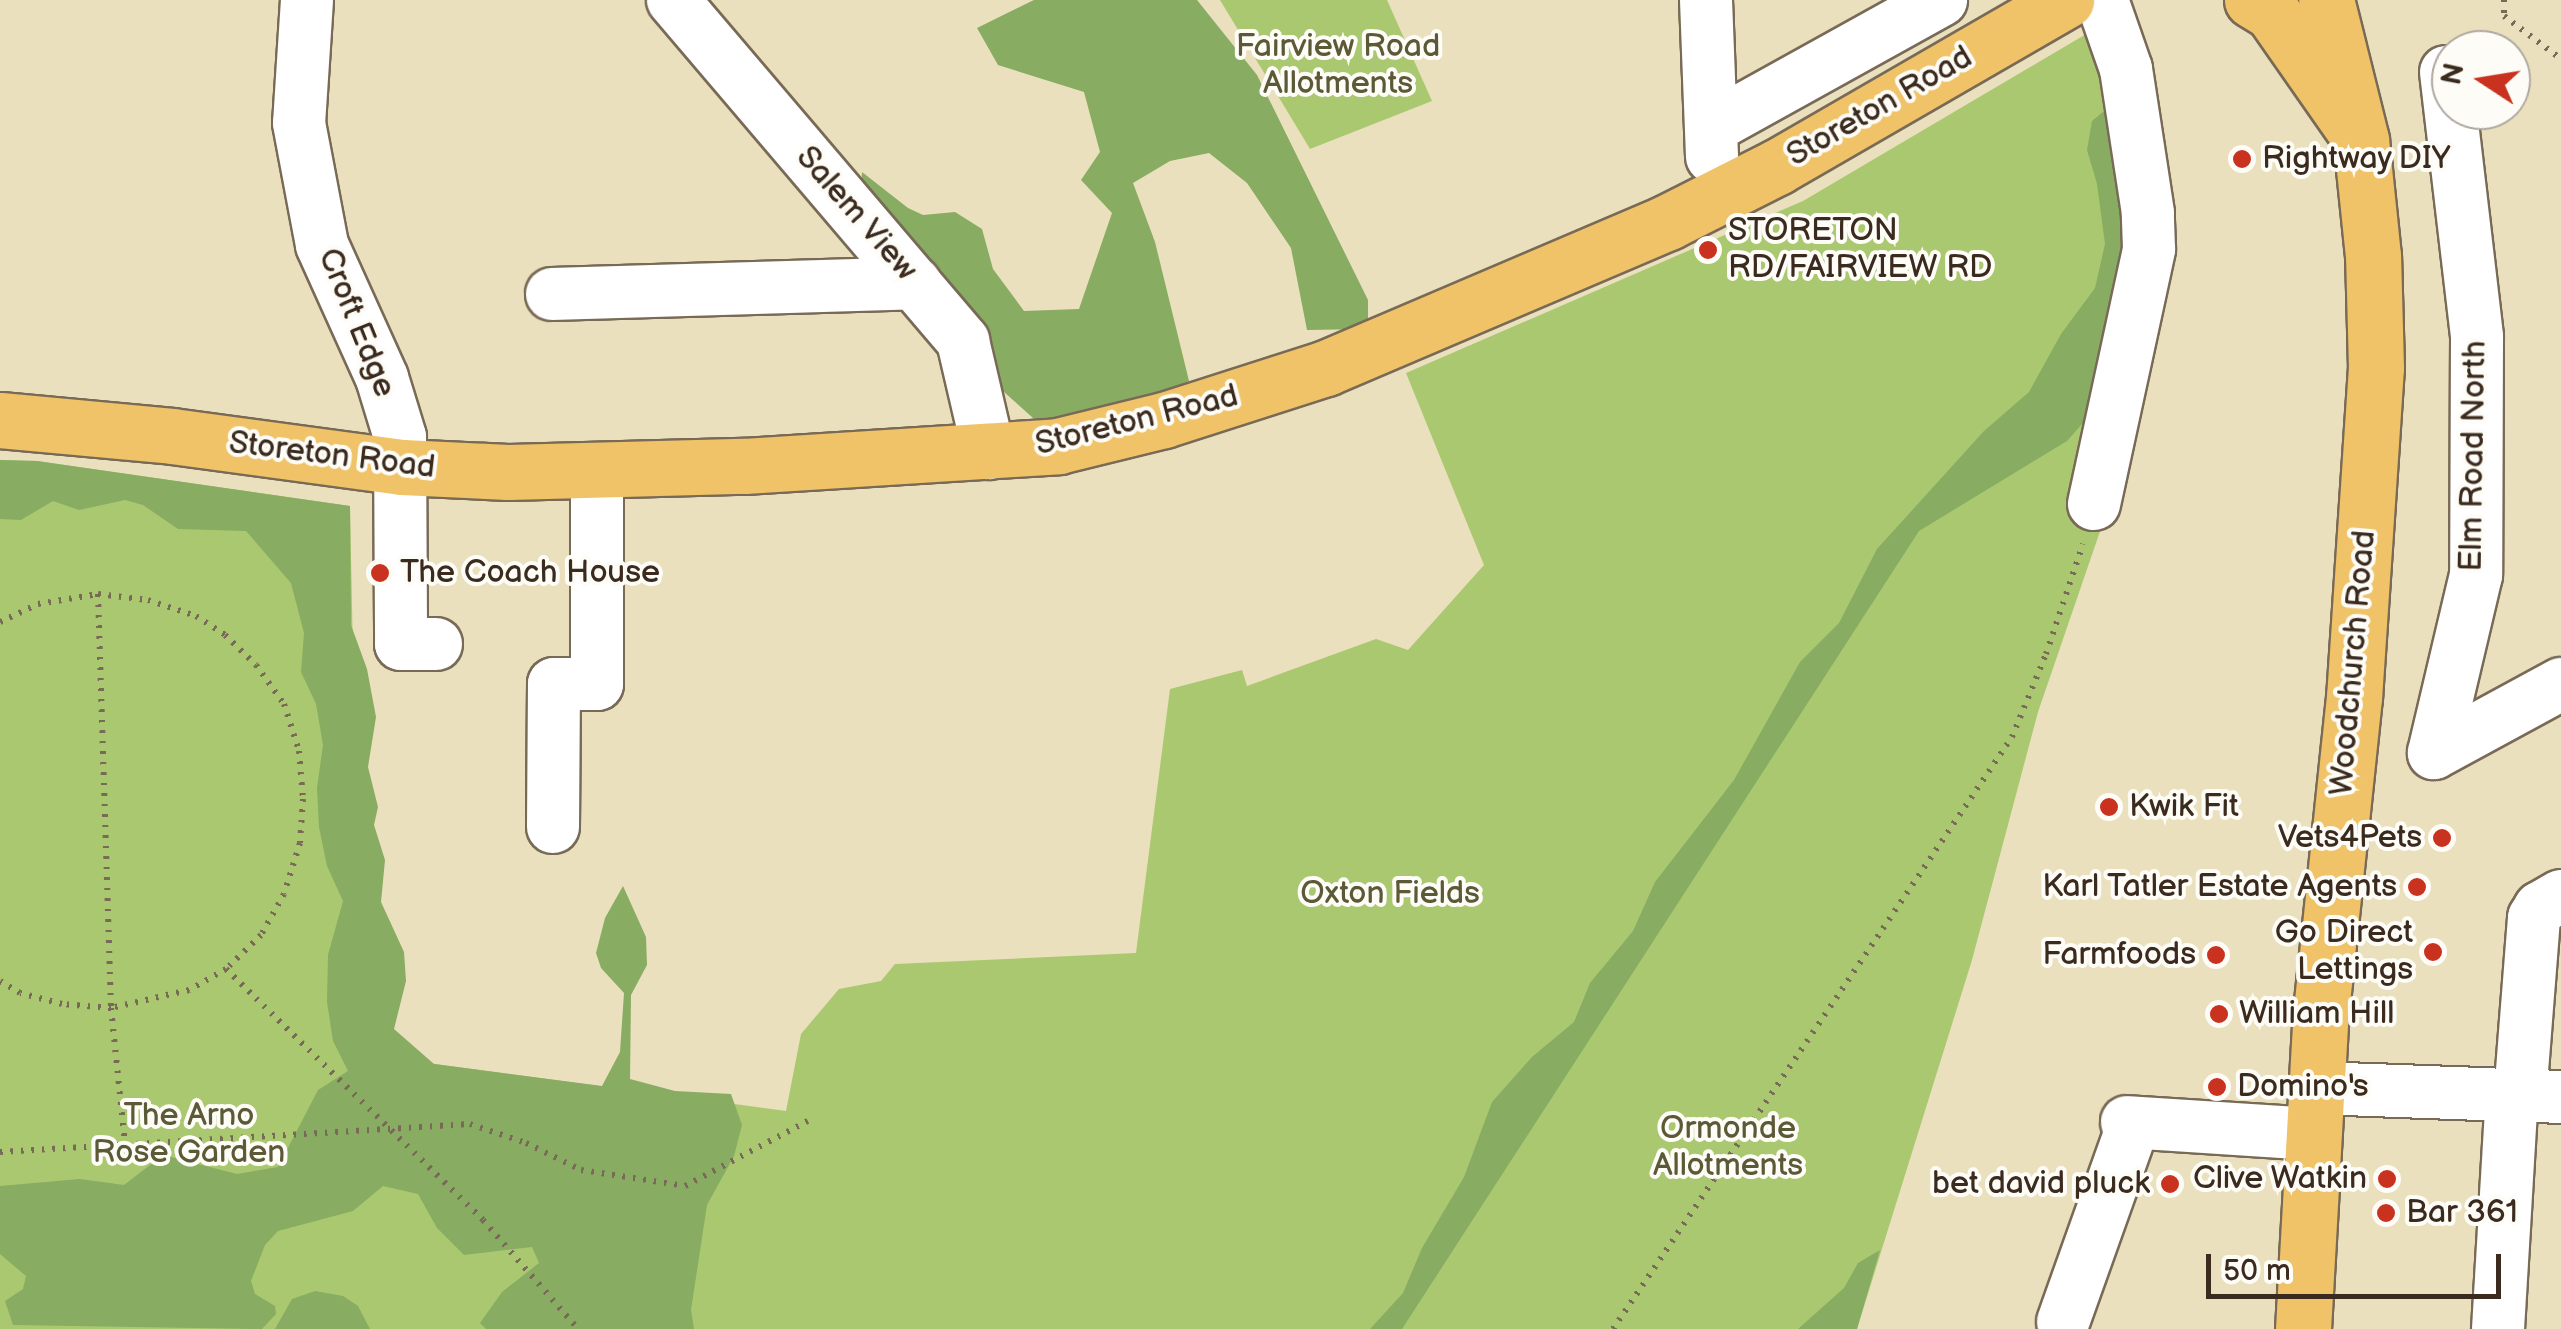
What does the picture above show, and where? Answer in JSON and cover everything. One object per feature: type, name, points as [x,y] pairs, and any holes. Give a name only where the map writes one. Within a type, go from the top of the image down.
[{"type":"main road","name":"Storeton Road","points":[[0,420],[172,436],[402,467],[508,472],[988,453],[1058,446],[1326,368],[1713,199],[1777,167],[2066,0]]},
{"type":"main road","points":[[2252,0],[2272,12],[2362,140]]},
{"type":"main road","name":"Woodchurch Road","points":[[2303,1329],[2315,1111],[2354,698],[2376,368],[2373,256],[2362,140],[2326,0]]},
{"type":"street","name":"Croft Edge","points":[[307,0],[298,124],[322,245],[382,378],[400,436],[401,644],[436,644]]},
{"type":"street","name":"Salem View","points":[[672,0],[964,341],[988,453]]},
{"type":"street","points":[[1706,0],[1713,199]]},
{"type":"street","points":[[1712,127],[1941,0]]},
{"type":"street","points":[[2094,504],[2149,249],[2148,213],[2126,69],[2102,0]]},
{"type":"street","name":"Elm Road North","points":[[2453,130],[2477,337],[2476,575],[2434,753],[2561,684]]},
{"type":"street","points":[[552,294],[915,283]]},
{"type":"street","points":[[553,827],[554,684],[596,684],[597,470]]},
{"type":"street","points":[[2498,1329],[2531,1096],[2534,918],[2540,908],[2561,896]]},
{"type":"street","points":[[2063,1322],[2130,1122],[2531,1096]]},
{"type":"path","points":[[2504,0],[2504,16],[2561,58]]},
{"type":"path","points":[[1613,1329],[2012,736],[2046,654],[2094,504]]},
{"type":"path","points":[[0,622],[38,604],[98,594],[148,600],[196,616],[226,635],[256,664],[284,704],[299,752],[300,843],[284,894],[262,934],[226,969],[189,990],[110,1008],[62,1004],[20,993],[0,981]]},
{"type":"path","points":[[98,594],[110,1008],[125,1144]]},
{"type":"path","points":[[226,969],[483,1220],[578,1329]]},
{"type":"path","points":[[0,1152],[470,1124],[526,1143],[581,1170],[686,1186],[808,1121]]},
{"type":"green space","points":[[1034,0],[1197,0],[1257,75],[1368,300],[1368,329],[1307,330],[1291,248],[1247,183],[1209,153],[1170,161],[1133,183],[1155,242],[1189,381],[1104,421],[1033,418],[965,357],[860,213],[862,172],[908,208],[923,215],[955,212],[982,229],[993,269],[1024,311],[1079,309],[1112,213],[1081,180],[1100,152],[1084,92],[998,65],[977,28]]},
{"type":"green space","name":"Fairview Road Allotments","points":[[1220,0],[1387,0],[1432,101],[1310,149]]},
{"type":"green space","points":[[2098,27],[2115,102],[2107,511],[2038,712],[1972,960],[1857,1329],[0,1329],[0,460],[37,461],[350,506],[361,1054],[786,1111],[801,1034],[839,989],[881,981],[895,964],[1136,953],[1170,689],[1242,670],[1247,686],[1376,639],[1408,650],[1484,565],[1406,373],[1803,201]]},
{"type":"green space","points":[[2115,102],[2134,242],[2089,416],[2067,441],[1919,531],[1402,1329],[1370,1329],[1403,1293],[1422,1248],[1464,1177],[1492,1102],[1532,1057],[1574,1022],[1590,983],[1633,931],[1655,882],[1734,780],[1800,662],[1839,623],[1877,549],[1984,431],[2029,392],[2061,334],[2095,288],[2105,244],[2097,184],[2087,150],[2092,121]]},
{"type":"green space","points":[[0,460],[37,461],[350,506],[351,625],[367,669],[376,717],[368,767],[378,807],[374,825],[385,860],[381,902],[404,952],[406,981],[394,1029],[434,1064],[602,1086],[620,1052],[624,993],[601,968],[596,953],[605,918],[623,886],[646,937],[647,965],[631,995],[630,1079],[675,1091],[731,1094],[742,1125],[734,1156],[707,1205],[691,1310],[694,1329],[486,1329],[480,1323],[502,1292],[539,1263],[532,1247],[464,1255],[437,1228],[418,1194],[383,1186],[353,1211],[278,1231],[265,1245],[251,1281],[255,1294],[275,1306],[276,1314],[262,1329],[13,1325],[5,1301],[23,1289],[26,1276],[0,1254],[0,1186],[80,1179],[124,1185],[163,1155],[237,1174],[278,1167],[318,1090],[348,1071],[333,1041],[327,1002],[328,955],[343,901],[327,866],[319,827],[317,788],[323,745],[316,704],[301,672],[304,633],[291,583],[246,531],[178,529],[143,505],[125,500],[79,510],[53,501],[21,520],[0,519]]},
{"type":"green space","points":[[1880,1250],[1857,1329],[1798,1329],[1844,1288],[1858,1263]]},
{"type":"green space","points":[[315,1291],[343,1296],[358,1306],[370,1329],[275,1329],[292,1299]]},
{"type":"place","name":"Rightway DIY","points":[[2242,159]]},
{"type":"place","name":"STORETON RD/FAIRVIEW RD","points":[[1708,250]]},
{"type":"place","name":"The Coach House","points":[[380,573]]},
{"type":"place","name":"Kwik Fit","points":[[2109,807]]},
{"type":"place","name":"Vets4Pets","points":[[2442,838]]},
{"type":"place","name":"Karl Tatler Estate Agents","points":[[2417,887]]},
{"type":"place","name":"Go Direct Lettings","points":[[2433,952]]},
{"type":"place","name":"Farmfoods","points":[[2216,955]]},
{"type":"place","name":"William Hill","points":[[2219,1014]]},
{"type":"place","name":"Domino's","points":[[2217,1087]]},
{"type":"place","name":"Clive Watkin","points":[[2387,1179]]},
{"type":"place","name":"bet david pluck","points":[[2170,1184]]},
{"type":"place","name":"Bar 361","points":[[2386,1213]]},
{"type":"park label","name":"Oxton Fields","points":[[1390,894]]},
{"type":"park label","name":"The Arno Rose Garden","points":[[189,1136]]},
{"type":"park label","name":"Ormonde Allotments","points":[[1728,1148]]}]
